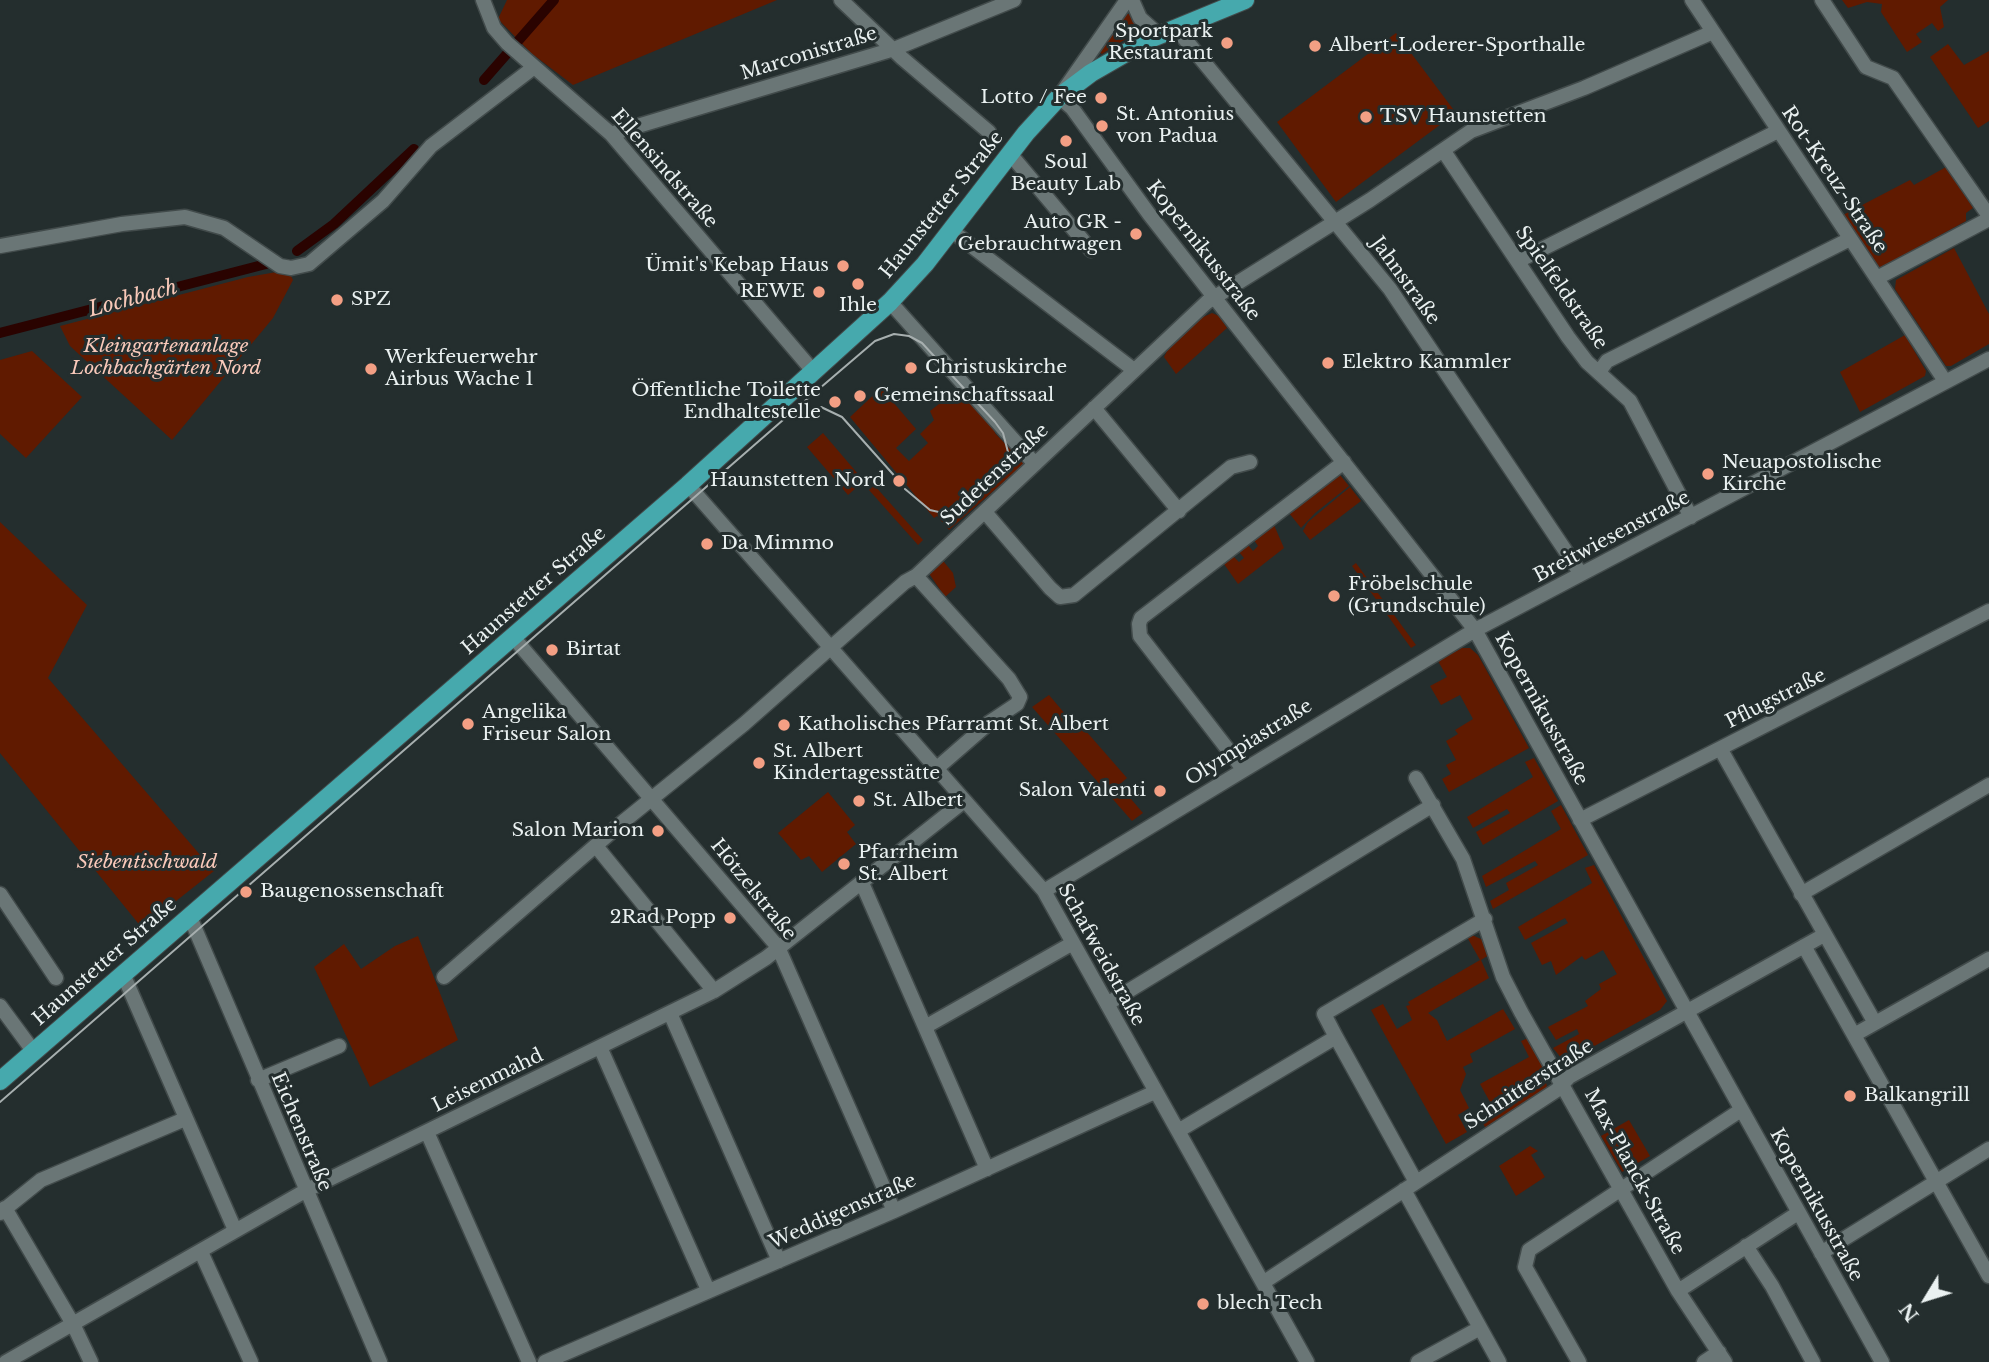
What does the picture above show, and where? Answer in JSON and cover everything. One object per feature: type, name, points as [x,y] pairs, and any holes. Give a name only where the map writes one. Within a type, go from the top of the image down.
[{"type":"main road","name":"Haunstetter Straße","points":[[0,1081],[688,485],[890,302],[1059,97],[1114,58],[1159,35],[1245,0]]},
{"type":"street","name":"Ellensindstraße","points":[[482,0],[494,29],[533,68],[611,134],[813,371]]},
{"type":"street","points":[[841,0],[989,132]]},
{"type":"street","name":"Marconistraße","points":[[611,134],[894,49],[1014,0]]},
{"type":"street","points":[[1059,97],[1130,0],[1140,18],[1159,35]]},
{"type":"street","name":"Rot-Kreuz-Straße","points":[[1692,0],[1945,381]]},
{"type":"street","points":[[1822,0],[1866,67],[1893,78],[1989,217],[1877,278]]},
{"type":"street","name":"Jahnstraße","points":[[1178,27],[1184,38],[1391,289],[1581,574]]},
{"type":"street","name":"Sudetenstraße","points":[[444,977],[831,650],[905,582],[916,576],[1214,297],[1336,222],[1476,128],[1584,88],[1713,32]]},
{"type":"street","points":[[0,246],[122,224],[185,217],[224,228],[280,265],[291,268],[309,264],[383,201],[431,146],[533,68]]},
{"type":"street","name":"Kopernikusstraße","points":[[1059,97],[1072,108],[1149,214],[1475,630],[1882,1362]]},
{"type":"street","points":[[1518,261],[1779,131]]},
{"type":"street","name":"Spielfeldstraße","points":[[1443,150],[1568,337],[1587,362],[1630,401],[1691,517]]},
{"type":"street","points":[[1011,155],[1091,250]]},
{"type":"street","points":[[951,230],[1134,370]]},
{"type":"street","points":[[1599,372],[1607,361],[1850,239]]},
{"type":"street","points":[[890,302],[1035,464]]},
{"type":"street","name":"Breitwiesenstraße","points":[[1475,630],[1989,360]]},
{"type":"street","points":[[1094,408],[1179,511]]},
{"type":"street","points":[[985,512],[1050,588],[1060,597],[1074,595],[1231,467],[1250,462]]},
{"type":"street","points":[[1243,769],[1140,636],[1139,624],[1141,618],[1344,462]]},
{"type":"street","name":"Schafweidstraße","points":[[688,485],[1044,891],[1307,1362]]},
{"type":"street","points":[[916,576],[1017,688],[1020,697],[1017,704],[990,722],[936,769]]},
{"type":"street","name":"Pflugstraße","points":[[1580,820],[1989,611]]},
{"type":"street","name":"Olympiastraße","points":[[1044,891],[1475,630]]},
{"type":"street","name":"Hötzelstraße","points":[[513,637],[778,947],[894,1210]]},
{"type":"street","points":[[1721,750],[1875,1023]]},
{"type":"street","name":"Max-Planck-Straße","points":[[1416,778],[1463,859],[1503,977],[1678,1291],[1722,1357]]},
{"type":"street","points":[[1801,894],[1989,785]]},
{"type":"street","name":"Leisenmahd","points":[[6,1362],[305,1191],[714,990],[778,947],[964,801]]},
{"type":"street","points":[[1107,1004],[1433,805]]},
{"type":"street","points":[[596,846],[714,990]]},
{"type":"street","points":[[862,883],[987,1168]]},
{"type":"street","points":[[0,894],[56,978]]},
{"type":"street","name":"Eichenstraße","points":[[190,917],[380,1362]]},
{"type":"street","points":[[1485,919],[1324,1014],[1499,1362]]},
{"type":"street","name":"Schnitterstraße","points":[[1264,1282],[1563,1084],[1569,1077],[1824,935]]},
{"type":"street","points":[[925,1027],[1073,943]]},
{"type":"street","points":[[1804,946],[1989,1276]]},
{"type":"street","points":[[1854,1035],[1989,959]]},
{"type":"street","points":[[123,974],[235,1230]]},
{"type":"street","points":[[0,1006],[34,1052]]},
{"type":"street","points":[[670,1013],[779,1261]]},
{"type":"street","points":[[1178,1131],[1336,1037]]},
{"type":"street","points":[[258,1080],[339,1046]]},
{"type":"street","points":[[600,1047],[708,1290]]},
{"type":"street","name":"Weddigenstraße","points":[[545,1362],[779,1261],[1155,1092]]},
{"type":"street","points":[[1578,1362],[1525,1266],[1525,1257],[1529,1250],[1741,1110]]},
{"type":"street","points":[[91,1362],[73,1324],[3,1210],[55,1173],[186,1119]]},
{"type":"street","points":[[427,1132],[529,1362]]},
{"type":"street","points":[[1821,1253],[1989,1149]]},
{"type":"street","points":[[1678,1291],[1798,1213]]},
{"type":"street","points":[[1746,1246],[1772,1286],[1813,1362]]},
{"type":"street","points":[[201,1252],[251,1362]]},
{"type":"street","points":[[1418,1362],[1480,1328]]},
{"type":"street","points":[[1704,1362],[1722,1357]]},
{"type":"green space","points":[[507,0],[777,0],[573,85],[531,53],[498,19]]},
{"type":"green space","points":[[1842,0],[1948,0],[1940,7],[1944,27],[1938,31],[1932,23],[1916,34],[1922,42],[1907,52],[1881,12],[1882,4],[1867,2],[1848,8]]},
{"type":"green space","points":[[1126,14],[1129,14],[1140,30],[1102,54],[1099,52]]},
{"type":"green space","name":"TSV Haunstetten","points":[[1396,33],[1456,113],[1336,202],[1277,122]]},
{"type":"green space","points":[[1948,44],[1964,65],[1989,51],[1989,121],[1978,128],[1930,57]]},
{"type":"green space","points":[[1946,167],[1973,208],[1966,213],[1966,221],[1880,268],[1843,215],[1910,180],[1914,185]]},
{"type":"green space","points":[[1954,248],[1989,314],[1989,344],[1951,366],[1946,366],[1895,289],[1896,280]]},
{"type":"green space","name":"Kleingartenanlage Lochbachgärten Nord","points":[[288,270],[293,280],[273,318],[172,440],[70,346],[60,326],[248,277]]},
{"type":"green space","points":[[1212,313],[1219,316],[1227,328],[1176,374],[1164,357],[1167,351],[1201,318]]},
{"type":"green space","points":[[1905,335],[1926,371],[1925,376],[1860,412],[1840,372]]},
{"type":"green space","points":[[32,351],[82,397],[26,458],[0,434],[0,360]]},
{"type":"green space","points":[[961,387],[993,425],[995,433],[1024,464],[949,530],[937,516],[934,518],[850,417],[881,388],[916,429],[896,448],[909,461],[928,443],[920,434],[934,420],[930,411]]},
{"type":"green space","points":[[823,433],[864,481],[848,495],[807,447]]},
{"type":"green space","points":[[1340,475],[1349,486],[1301,528],[1289,513]]},
{"type":"green space","points":[[874,485],[923,540],[918,545],[869,490]]},
{"type":"green space","points":[[1350,487],[1361,501],[1310,540],[1303,531],[1308,522]]},
{"type":"green space","name":"Siebentischwald","points":[[0,522],[87,605],[48,678],[214,871],[142,928],[0,753]]},
{"type":"green space","points":[[1274,525],[1284,548],[1238,584],[1224,564],[1233,556],[1239,562],[1244,558],[1239,552],[1248,545],[1253,551],[1258,546],[1254,540]]},
{"type":"green space","points":[[940,557],[953,573],[956,587],[945,597],[926,569]]},
{"type":"green space","points":[[1356,563],[1416,645],[1411,648],[1352,566]]},
{"type":"green space","points":[[1462,648],[1470,648],[1478,655],[1529,748],[1449,792],[1442,779],[1451,774],[1446,765],[1456,760],[1446,741],[1458,734],[1455,730],[1473,719],[1460,695],[1441,705],[1430,686],[1447,677],[1438,661]]},
{"type":"green space","points":[[1049,695],[1072,722],[1085,730],[1127,778],[1119,785],[1143,813],[1132,821],[1032,707]]},
{"type":"green space","points":[[1534,758],[1558,801],[1483,845],[1476,832],[1510,813],[1507,809],[1473,828],[1467,817],[1533,777],[1525,762]]},
{"type":"green space","points":[[828,792],[855,825],[847,832],[856,844],[822,872],[809,856],[801,860],[778,833]]},
{"type":"green space","points":[[1561,805],[1588,855],[1493,909],[1490,901],[1509,890],[1506,883],[1538,865],[1535,861],[1486,887],[1482,876],[1561,829],[1551,811]]},
{"type":"green space","points":[[1594,865],[1667,1001],[1660,1010],[1569,1060],[1562,1059],[1553,1048],[1579,1034],[1577,1029],[1556,1040],[1548,1027],[1588,1006],[1585,1001],[1601,989],[1599,984],[1617,974],[1603,950],[1585,960],[1582,956],[1556,975],[1551,961],[1542,965],[1531,943],[1568,923],[1565,918],[1525,940],[1518,927],[1592,883],[1585,868]]},
{"type":"green space","points":[[1472,935],[1483,940],[1489,955],[1481,960],[1489,978],[1428,1013],[1437,1020],[1447,1041],[1503,1009],[1515,1029],[1470,1054],[1473,1062],[1463,1067],[1466,1074],[1460,1090],[1469,1108],[1458,1115],[1467,1132],[1446,1144],[1371,1010],[1383,1004],[1397,1029],[1412,1020],[1406,1006],[1410,1005],[1408,1002],[1480,960],[1467,937]]},
{"type":"green space","points":[[418,936],[458,1040],[370,1087],[314,967],[344,944],[361,969],[395,946]]},
{"type":"green space","points":[[1528,1038],[1545,1071],[1547,1089],[1486,1129],[1481,1119],[1495,1111],[1480,1084],[1529,1057],[1521,1041]]},
{"type":"green space","points":[[1629,1120],[1650,1156],[1622,1172],[1601,1136]]},
{"type":"green space","points":[[1530,1146],[1538,1151],[1531,1155],[1545,1177],[1516,1196],[1499,1166]]},
{"type":"waterway","name":"Lochbach","points":[[484,80],[554,0]]},
{"type":"waterway","name":"Lochbach","points":[[297,251],[334,224],[414,149]]},
{"type":"waterway","name":"Lochbach","points":[[0,333],[266,264]]},
{"type":"tram line","points":[[0,1102],[806,400],[875,341],[894,334],[909,336],[922,343],[995,422],[1003,433],[1008,452],[1007,463],[993,483],[975,500],[957,511],[943,513],[930,510],[905,489]]},
{"type":"tram line","points":[[797,414],[821,407],[842,417],[899,481]]},
{"type":"place","name":"Sportpark Restaurant","points":[[1227,43]]},
{"type":"place","name":"Albert-Loderer-Sporthalle","points":[[1315,46]]},
{"type":"place","name":"Lotto / Fee","points":[[1101,98]]},
{"type":"place","name":"TSV Haunstetten","points":[[1366,117]]},
{"type":"place","name":"St. Antonius von Padua","points":[[1102,126]]},
{"type":"place","name":"Soul Beauty Lab","points":[[1066,141]]},
{"type":"place","name":"Auto GR - Gebrauchtwagen","points":[[1136,234]]},
{"type":"place","name":"Ümit's Kebap Haus","points":[[843,266]]},
{"type":"place","name":"Ihle","points":[[858,284]]},
{"type":"place","name":"REWE","points":[[819,292]]},
{"type":"place","name":"SPZ","points":[[337,300]]},
{"type":"place","name":"Elektro Kammler","points":[[1328,363]]},
{"type":"place","name":"Christuskirche","points":[[911,368]]},
{"type":"place","name":"Werkfeuerwehr Airbus Wache 1","points":[[371,369]]},
{"type":"place","name":"Gemeinschaftssaal","points":[[860,396]]},
{"type":"place","name":"Öffentliche Toilette Endhaltestelle","points":[[835,402]]},
{"type":"place","name":"Neuapostolische Kirche","points":[[1708,474]]},
{"type":"place","name":"Haunstetten Nord","points":[[899,481]]},
{"type":"place","name":"Da Mimmo","points":[[707,544]]},
{"type":"place","name":"Fröbelschule (Grundschule)","points":[[1334,596]]},
{"type":"place","name":"Birtat","points":[[552,650]]},
{"type":"place","name":"Angelika Friseur Salon","points":[[468,724]]},
{"type":"place","name":"Katholisches Pfarramt St. Albert","points":[[784,725]]},
{"type":"place","name":"St. Albert Kindertagesstätte","points":[[759,763]]},
{"type":"place","name":"Salon Valenti","points":[[1160,791]]},
{"type":"place","name":"St. Albert","points":[[859,801]]},
{"type":"place","name":"Salon Marion","points":[[658,831]]},
{"type":"place","name":"Pfarrheim St. Albert","points":[[844,864]]},
{"type":"place","name":"Baugenossenschaft","points":[[246,892]]},
{"type":"place","name":"2Rad Popp","points":[[730,918]]},
{"type":"place","name":"Balkangrill","points":[[1850,1096]]},
{"type":"place","name":"blech Tech","points":[[1203,1304]]}]
